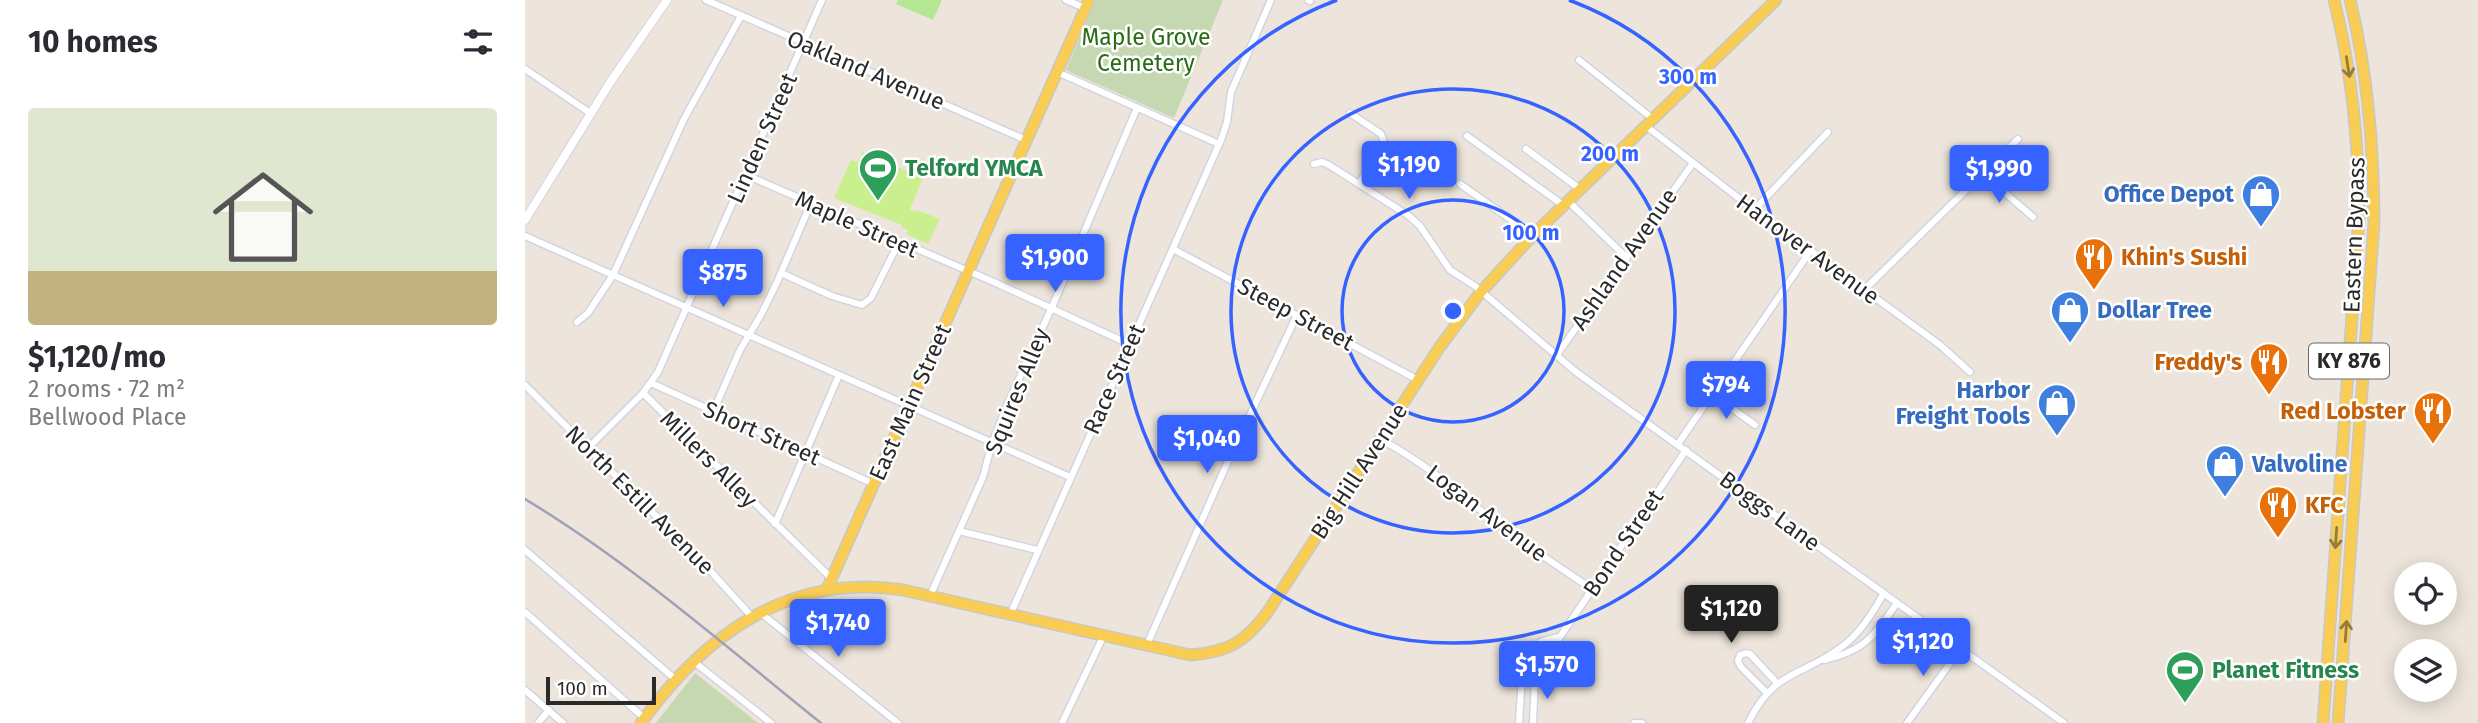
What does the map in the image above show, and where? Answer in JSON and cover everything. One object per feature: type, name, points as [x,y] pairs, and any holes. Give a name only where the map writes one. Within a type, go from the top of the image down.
[{"type":"main road","name":"Big Hill Avenue","points":[[830,584],[882,587],[930,596],[1190,655],[1214,653],[1243,640],[1267,613],[1418,380],[1481,293],[1533,235],[1776,0]]},
{"type":"main road","name":"Eastern Bypass","points":[[2323,723],[2359,217],[2359,176],[2349,73],[2334,0]]},
{"type":"main road","name":"Eastern Bypass","points":[[2338,723],[2355,510],[2361,384],[2372,270],[2374,167],[2365,70],[2350,0]]},
{"type":"main road","name":"East Main Street","points":[[830,584],[1087,4]]},
{"type":"main road","points":[[2353,307],[2358,310],[2361,319],[2357,356],[2361,384]]},
{"type":"main road","points":[[642,721],[675,679],[716,640],[757,616],[830,584]]},
{"type":"street","points":[[525,220],[590,113],[667,0]]},
{"type":"street","name":"Oakland Avenue","points":[[706,0],[1026,139]]},
{"type":"street","name":"Linden Street","points":[[588,448],[651,383],[687,308],[822,0]]},
{"type":"street","points":[[1066,0],[1087,4]]},
{"type":"street","name":"Race Street","points":[[1010,615],[1219,144],[1227,122],[1231,92],[1271,0]]},
{"type":"street","points":[[577,322],[588,313],[613,275],[681,125],[741,16]]},
{"type":"street","name":"Hanover Avenue","points":[[1579,60],[1693,163],[1954,356],[1970,372]]},
{"type":"street","points":[[525,69],[590,113]]},
{"type":"street","points":[[1056,72],[1219,144]]},
{"type":"street","name":"Squires Alley","points":[[930,596],[983,477],[992,443],[1137,108]]},
{"type":"street","points":[[1350,113],[1381,134],[1384,142],[1359,184]]},
{"type":"street","points":[[1754,210],[1828,132]]},
{"type":"street","points":[[1467,136],[1566,203],[1627,258]]},
{"type":"street","points":[[1865,289],[2018,139]]},
{"type":"street","points":[[1526,149],[1580,189]]},
{"type":"street","name":"Boggs Lane","points":[[1314,164],[1325,163],[1416,223],[1447,266],[1583,377],[2064,723]]},
{"type":"street","name":"Ashland Avenue","points":[[1556,356],[1693,163]]},
{"type":"street","points":[[1982,173],[2033,217]]},
{"type":"street","name":"Maple Street","points":[[746,175],[1052,307],[1129,344]]},
{"type":"street","points":[[1460,184],[1533,235]]},
{"type":"street","points":[[713,412],[748,335],[781,273],[811,203]]},
{"type":"street","points":[[525,236],[1070,477]]},
{"type":"street","points":[[781,273],[832,296],[862,305],[871,298],[899,242]]},
{"type":"street","name":"Steep Street","points":[[1173,249],[1418,380]]},
{"type":"street","points":[[1678,444],[1811,250]]},
{"type":"street","points":[[1146,647],[1225,468],[1297,315]]},
{"type":"street","name":"Millers Alley","points":[[775,524],[839,375]]},
{"type":"street","name":"Short Street","points":[[651,383],[874,484]]},
{"type":"street","name":"North Estill Avenue","points":[[525,385],[757,616],[898,723]]},
{"type":"street","name":"Millers Alley","points":[[643,393],[775,524],[830,584]]},
{"type":"street","points":[[1712,394],[1755,425]]},
{"type":"street","name":"Logan Avenue","points":[[1380,439],[1415,460],[1496,522],[1592,589]]},
{"type":"street","name":"Bond Street","points":[[1533,723],[1535,677],[1686,450]]},
{"type":"street","points":[[959,531],[1037,550]]},
{"type":"street","points":[[525,550],[675,679]]},
{"type":"street","points":[[1748,723],[1767,693],[1777,683],[1849,641],[1884,593]]},
{"type":"street","points":[[1818,661],[1849,654],[1863,646],[1897,603]]},
{"type":"street","points":[[525,612],[642,721]]},
{"type":"street","points":[[1062,723],[1103,637]]},
{"type":"street","points":[[1519,723],[1523,658],[1540,641],[1560,637]]},
{"type":"street","points":[[1907,723],[1961,648]]},
{"type":"street","points":[[1767,693],[1741,667],[1738,661],[1742,654],[1750,654],[1777,683]]},
{"type":"street","points":[[693,661],[771,723]]},
{"type":"street","points":[[525,690],[563,723]]},
{"type":"street","points":[[538,723],[549,710]]},
{"type":"street","points":[[1634,723],[1642,723]]},
{"type":"green space","points":[[898,0],[942,0],[933,20],[896,4]]},
{"type":"green space","name":"Maple Grove Cemetery","points":[[1096,0],[1223,0],[1174,118],[1066,70]]},
{"type":"green space","name":"Telford YMCA","points":[[863,152],[923,178],[910,209],[940,219],[928,244],[906,234],[908,230],[901,227],[902,225],[834,198],[851,160],[858,162]]},
{"type":"green space","points":[[695,673],[758,723],[656,723]]},
{"type":"railway","points":[[525,499],[640,578],[821,723]]},
{"type":"place","name":"Telford YMCA","points":[[878,202]]},
{"type":"place","name":"Office Depot","points":[[2261,228]]},
{"type":"place","name":"Khin's Sushi","points":[[2094,291]]},
{"type":"place","name":"Dollar Tree","points":[[2070,344]]},
{"type":"place","name":"Freddy's","points":[[2269,396]]},
{"type":"place","name":"Harbor Freight Tools","points":[[2057,437]]},
{"type":"place","name":"Red Lobster","points":[[2433,445]]},
{"type":"place","name":"Valvoline","points":[[2225,498]]},
{"type":"place","name":"KFC","points":[[2278,539]]},
{"type":"place","name":"Planet Fitness","points":[[2185,704]]}]
